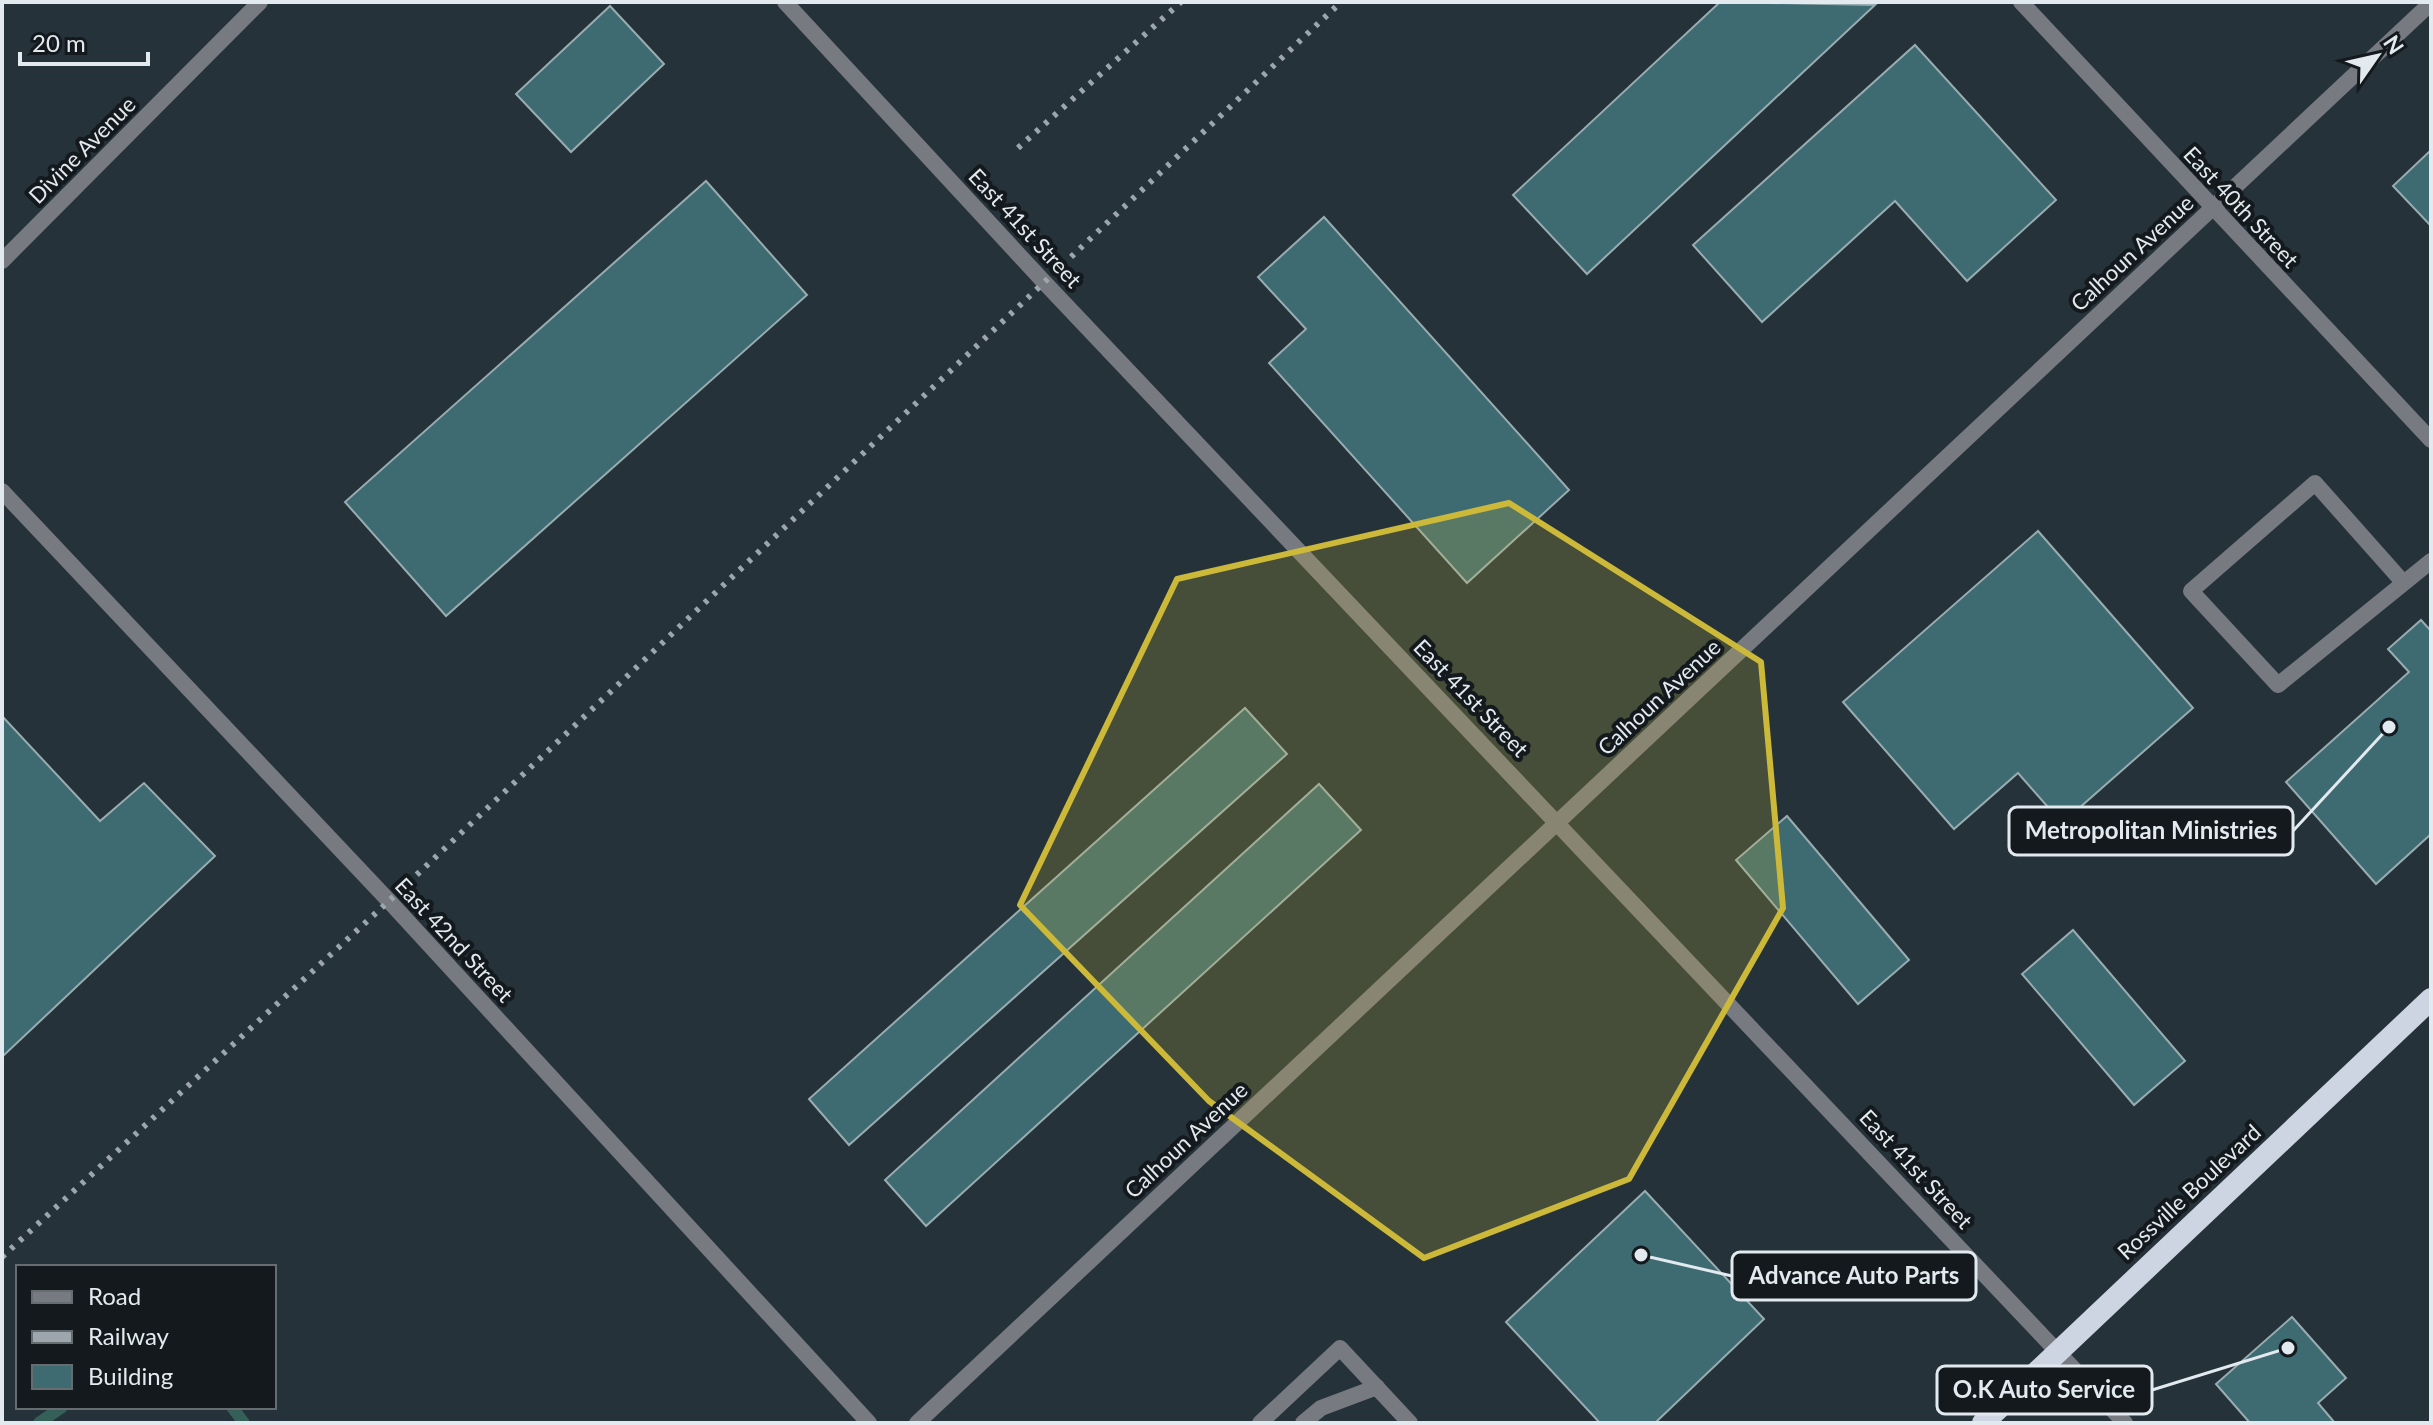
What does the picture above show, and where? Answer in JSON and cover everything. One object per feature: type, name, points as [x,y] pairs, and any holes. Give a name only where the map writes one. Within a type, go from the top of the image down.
[{"type":"highway","name":"Rossville Boulevard","points":[[1983,1423],[2430,1002]]},
{"type":"street","name":"Divine Avenue","points":[[2,261],[260,2]]},
{"type":"street","name":"East 41st Street","points":[[785,2],[1044,282],[2125,1423]]},
{"type":"street","name":"East 40th Street","points":[[2021,2],[2211,209],[2431,440]]},
{"type":"street","name":"Calhoun Avenue","points":[[917,1423],[2431,3]]},
{"type":"street","points":[[2402,581],[2315,483],[2191,591],[2278,685],[2402,581],[2431,561]]},
{"type":"street","name":"East 42nd Street","points":[[2,491],[389,901],[869,1423]]},
{"type":"street","points":[[1260,1423],[1340,1348],[1410,1423]]},
{"type":"street","points":[[1303,1423],[1321,1408],[1377,1387]]},
{"type":"highlighted area","points":[[1509,503],[1761,662],[1783,908],[1629,1179],[1424,1258],[1209,1101],[1020,905],[1177,579]]},
{"type":"building","points":[[1720,2],[1875,5],[1587,274],[1513,195]]},
{"type":"building","points":[[610,6],[664,64],[571,152],[516,94]]},
{"type":"building","points":[[1915,45],[2056,200],[1967,281],[1895,201],[1762,322],[1693,245]]},
{"type":"building","points":[[2431,150],[2431,226],[2393,186]]},
{"type":"building","points":[[706,181],[807,295],[446,616],[345,502]]},
{"type":"building","points":[[1324,217],[1569,490],[1467,583],[1269,363],[1306,329],[1258,277]]},
{"type":"building","points":[[2038,531],[2193,708],[2062,823],[2018,773],[1954,829],[1843,702]]},
{"type":"building","points":[[2421,620],[2431,631],[2431,834],[2376,884],[2286,782],[2409,672],[2388,649]]},
{"type":"building","points":[[1245,708],[1287,754],[849,1145],[809,1099]]},
{"type":"building","points":[[2,716],[100,821],[144,783],[215,856],[2,1057]]},
{"type":"building","points":[[1319,784],[1361,830],[926,1226],[885,1180]]},
{"type":"building","points":[[1787,816],[1909,960],[1858,1004],[1736,860]]},
{"type":"building","points":[[2073,930],[2185,1061],[2134,1105],[2022,974]]},
{"type":"building","points":[[1645,1191],[1764,1319],[1655,1423],[1600,1423],[1506,1322]]},
{"type":"building","points":[[2292,1317],[2346,1378],[2318,1403],[2335,1423],[2250,1423],[2216,1384]]},
{"type":"waterway","points":[[39,1423],[59,1409]]},
{"type":"waterway","points":[[234,1409],[244,1423]]},
{"type":"railway","points":[[1018,148],[1181,2]]},
{"type":"railway","points":[[2,1257],[389,901],[1341,2]]},
{"type":"place","name":"Metropolitan Ministries","points":[[2389,727]]},
{"type":"place","name":"Advance Auto Parts","points":[[1641,1255]]},
{"type":"place","name":"O.K Auto Service","points":[[2288,1348]]}]
